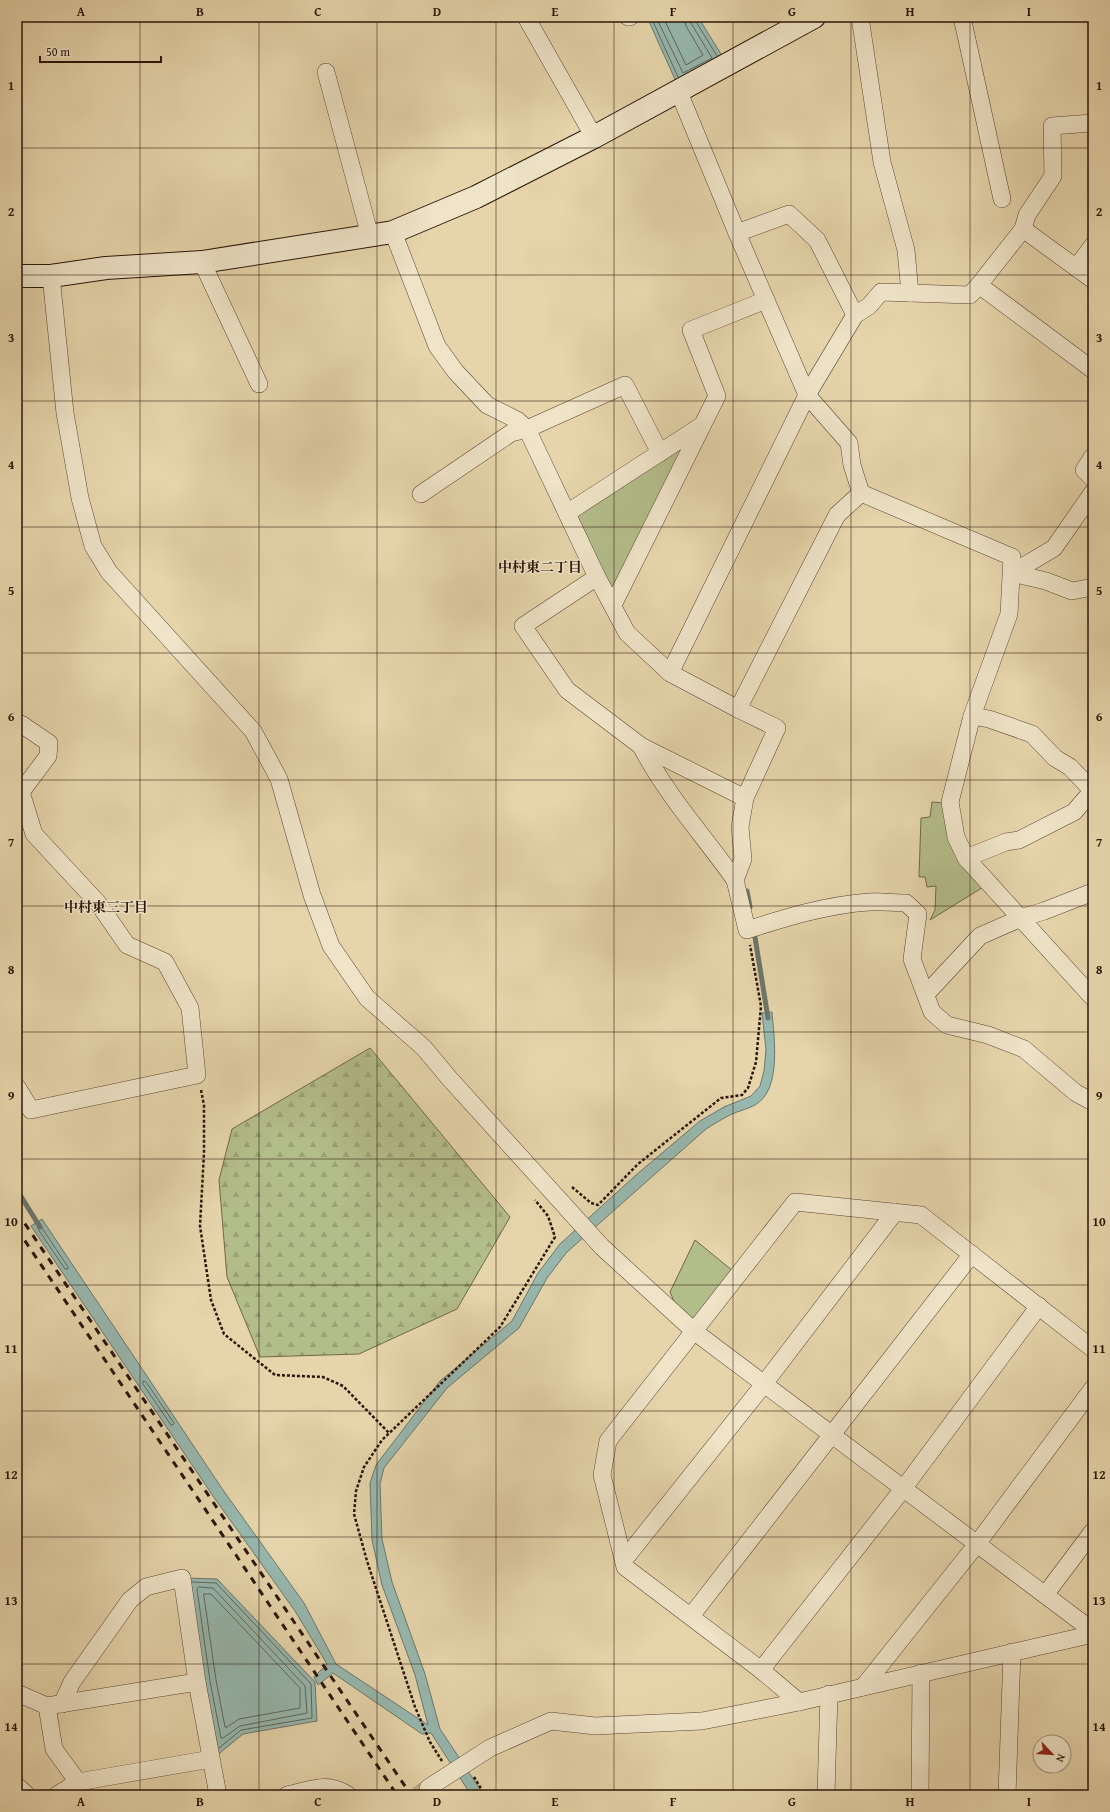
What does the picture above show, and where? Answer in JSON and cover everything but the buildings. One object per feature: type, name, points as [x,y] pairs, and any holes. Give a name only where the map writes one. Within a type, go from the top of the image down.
[{"type":"street","points":[[526,17],[594,137]]},
{"type":"street","points":[[17,276],[50,276],[106,268],[202,262],[393,232],[476,197],[594,137],[814,17]]},
{"type":"street","points":[[860,17],[882,162],[906,250],[910,293]]},
{"type":"street","points":[[962,17],[1002,199]]},
{"type":"street","points":[[326,72],[370,236]]},
{"type":"street","points":[[678,90],[737,233],[807,395],[849,444],[852,465],[861,493],[1012,557],[1009,614],[972,716],[950,802],[956,837],[966,858],[1021,918],[1085,978],[1093,998]]},
{"type":"street","points":[[670,674],[807,395],[855,315],[869,306],[881,292],[970,295],[980,285],[1023,229],[1027,215],[1053,176],[1052,126],[1093,123]]},
{"type":"street","points":[[737,233],[789,214],[817,240],[855,315]]},
{"type":"street","points":[[1023,229],[1093,280]]},
{"type":"street","points":[[393,232],[437,346],[455,371],[487,405],[517,420],[528,429],[597,577],[627,633],[670,674],[777,728],[745,798],[740,827],[743,859],[735,880]]},
{"type":"street","points":[[1076,268],[1093,245]]},
{"type":"street","points":[[202,262],[259,384]]},
{"type":"street","points":[[50,276],[65,413],[80,498],[93,546],[109,572],[253,731],[279,779],[312,895],[331,946],[367,998],[424,1048],[449,1078],[602,1247],[695,1332],[1093,1631]]},
{"type":"street","points":[[980,285],[1093,370]]},
{"type":"street","points":[[613,605],[717,396],[691,330],[766,300]]},
{"type":"street","points":[[421,494],[510,433],[528,429],[625,384],[660,453]]},
{"type":"street","points":[[567,513],[702,426]]},
{"type":"street","points":[[1093,456],[1084,470],[1093,478]]},
{"type":"street","points":[[1012,573],[1054,548],[1093,492]]},
{"type":"street","points":[[738,709],[837,515],[861,493]]},
{"type":"street","points":[[1012,573],[1046,581],[1072,591],[1093,587]]},
{"type":"street","points":[[597,577],[523,626],[567,690],[641,746],[745,798]]},
{"type":"street","points":[[966,858],[1006,842],[1018,840],[1074,812],[1093,791],[1070,767],[1055,758],[1032,734],[989,719],[972,716]]},
{"type":"street","points":[[17,726],[21,724],[49,743],[48,756],[21,792],[34,834],[98,903],[127,945],[165,962],[190,1008],[197,1075],[31,1110],[17,1087]]},
{"type":"street","points":[[641,746],[653,770],[685,815],[735,880],[747,930],[794,914],[870,902],[906,903],[918,914],[912,959],[932,1012],[947,1025],[988,1035],[1024,1049],[1076,1093],[1093,1102]]},
{"type":"street","points":[[926,994],[980,936],[1021,918],[1044,911],[1093,892]]},
{"type":"street","points":[[799,1702],[761,1670],[625,1567],[602,1474],[608,1441],[796,1202],[921,1215],[1093,1349]]},
{"type":"street","points":[[624,1560],[764,1384],[895,1212]]},
{"type":"street","points":[[691,1616],[972,1254]]},
{"type":"street","points":[[761,1670],[903,1489],[1039,1306]]},
{"type":"street","points":[[863,1687],[977,1544],[1093,1388]]},
{"type":"street","points":[[1045,1595],[1093,1531]]},
{"type":"street","points":[[78,1782],[54,1749],[55,1705],[130,1600],[146,1586],[182,1578],[197,1682],[218,1795]]},
{"type":"street","points":[[428,1788],[490,1748],[551,1721],[595,1726],[702,1721],[799,1702],[1093,1634]]},
{"type":"street","points":[[1007,1795],[1012,1652]]},
{"type":"street","points":[[920,1795],[921,1673]]},
{"type":"street","points":[[17,1693],[55,1705],[197,1682]]},
{"type":"street","points":[[826,1795],[829,1694]]},
{"type":"street","points":[[57,1795],[78,1782],[211,1759]]},
{"type":"street","points":[[17,1786],[27,1795]]},
{"type":"street","points":[[287,1795],[329,1786],[339,1789],[348,1795]]},
{"type":"path","points":[[566,1183],[591,1203],[598,1205],[638,1164],[721,1098],[742,1094],[748,1088],[756,1062],[761,1006],[747,930]]},
{"type":"path","points":[[197,1075],[204,1105],[204,1153],[200,1226],[211,1300],[224,1334],[275,1376],[322,1377],[343,1386],[389,1434]]},
{"type":"path","points":[[450,1773],[430,1742],[415,1707],[367,1561],[354,1514],[356,1491],[364,1467],[382,1440],[500,1327],[537,1265],[548,1251],[555,1237],[548,1216],[534,1198]]},
{"type":"green space","points":[[695,433],[613,599],[572,515]]},
{"type":"green space","points":[[932,802],[945,803],[985,886],[930,920],[935,910],[936,886],[927,887],[925,877],[919,877],[921,818],[930,817]]},
{"type":"green space","points":[[370,1048],[510,1217],[457,1309],[359,1354],[260,1357],[227,1277],[219,1180],[232,1129]]},
{"type":"green space","points":[[695,1240],[733,1271],[695,1326],[676,1306],[670,1292]]},
{"type":"water","points":[[647,17],[698,17],[726,62],[678,86]]},
{"type":"water","points":[[772,1012],[775,1048],[773,1076],[764,1098],[755,1105],[730,1115],[706,1129],[567,1252],[547,1278],[519,1328],[447,1388],[384,1468],[380,1484],[382,1539],[392,1582],[425,1674],[440,1729],[484,1795],[471,1795],[431,1733],[422,1734],[333,1673],[318,1685],[314,1677],[327,1664],[295,1611],[213,1496],[31,1226],[42,1219],[223,1490],[304,1603],[336,1664],[428,1725],[415,1675],[382,1585],[372,1540],[370,1483],[376,1465],[440,1381],[512,1321],[538,1273],[560,1244],[636,1175],[700,1121],[724,1107],[751,1096],[760,1086],[764,1071],[766,1050],[762,1013]]},
{"type":"water","points":[[186,1578],[217,1579],[315,1682],[317,1721],[243,1734],[215,1757]]},
{"type":"waterway","points":[[747,891],[750,907]]},
{"type":"waterway","points":[[754,931],[768,1018]]},
{"type":"waterway","points":[[17,1190],[40,1227]]},
{"type":"tunnel","points":[[417,1795],[428,1788]]},
{"type":"railway","points":[[17,1212],[411,1795]]},
{"type":"railway","points":[[17,1229],[397,1795]]},
{"type":"district","name":"中村東二丁目","points":[[540,567]]},
{"type":"district","name":"中村東三丁目","points":[[106,907]]}]
